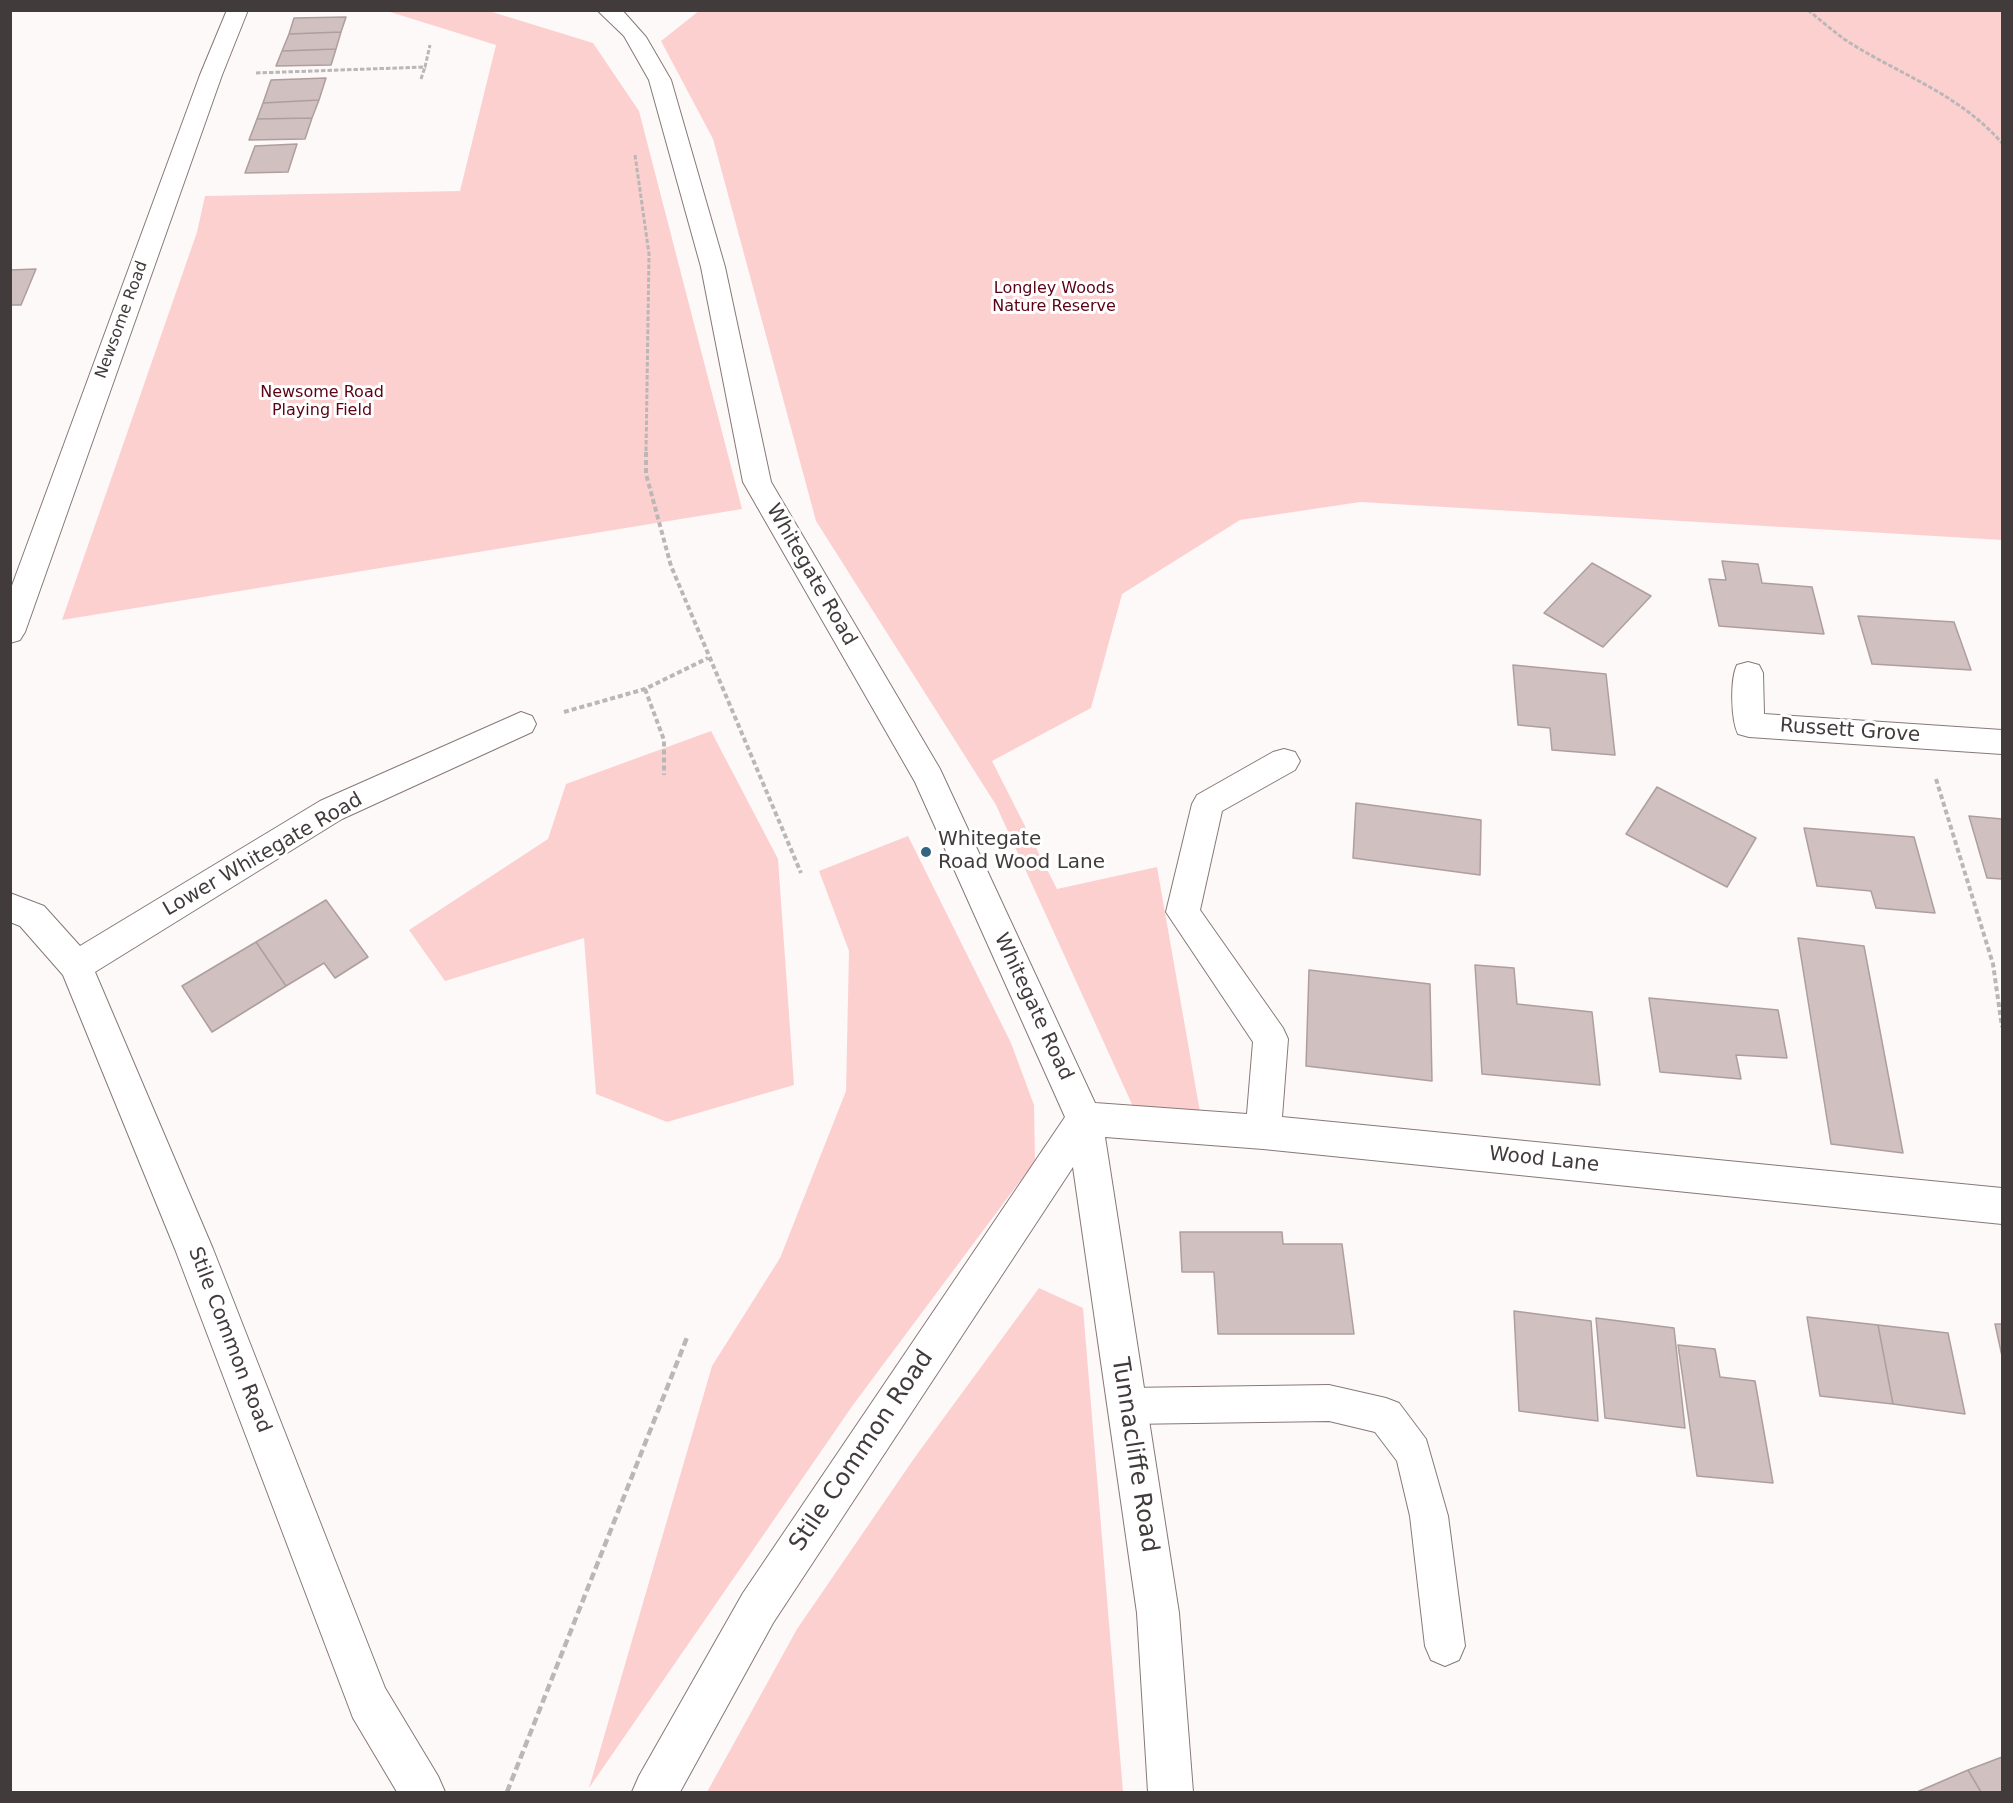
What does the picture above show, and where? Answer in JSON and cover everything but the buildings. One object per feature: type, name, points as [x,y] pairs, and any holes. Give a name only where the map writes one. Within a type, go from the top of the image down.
[{"type":"street","name":"Newsome Road","points":[[10,632],[211,75],[238,10]]},
{"type":"street","name":"Whitegate Road","points":[[607,10],[618,16],[645,52],[660,80],[713,267],[757,482],[929,778],[1084,1119]]},
{"type":"street","name":"Russett Grove","points":[[1748,673],[1749,725],[2002,742]]},
{"type":"street","name":"Lower Whitegate Road","points":[[76,966],[332,810],[521,724]]},
{"type":"street","points":[[1263,1132],[1271,1039],[1183,912],[1208,804],[1284,761]]},
{"type":"street","name":"Stile Common Road","points":[[10,907],[32,916],[76,966],[194,1249],[369,1702],[422,1792]]},
{"type":"street","name":"Wood Lane","points":[[1084,1119],[1263,1132],[2002,1206]]},
{"type":"street","name":"Tunnacliffe Road","points":[[1084,1119],[1158,1613],[1171,1792]]},
{"type":"street","name":"Stile Common Road","points":[[655,1792],[758,1608],[1084,1119]]},
{"type":"lane","points":[[1127,1407],[1329,1403],[1386,1416],[1413,1452],[1427,1505],[1445,1646]]},
{"type":"path","points":[[1808,10],[1844,38],[1956,101],[1994,132],[2002,143]]},
{"type":"path","points":[[421,79],[430,45]]},
{"type":"path","points":[[211,75],[425,67]]},
{"type":"path","points":[[635,154],[649,254],[646,474],[671,566],[708,658],[801,873]]},
{"type":"path","points":[[521,724],[645,689],[708,658]]},
{"type":"path","points":[[645,689],[664,740],[664,775]]},
{"type":"path","points":[[1923,736],[1993,964],[2002,1027]]},
{"type":"path","points":[[507,1792],[688,1335]]},
{"type":"green space","name":"Longley Woods Nature Reserve","points":[[700,10],[2002,11],[2002,540],[1360,502],[1240,520],[1122,594],[1091,708],[992,761],[1057,889],[1157,867],[1200,1112],[1135,1111],[996,805],[816,521],[713,139],[661,41]]},
{"type":"green space","name":"Newsome Road Playing Field","points":[[387,11],[489,11],[593,43],[639,111],[742,509],[62,620],[197,232],[205,196],[460,191],[496,45]]},
{"type":"green space","points":[[711,731],[778,859],[794,1085],[667,1122],[596,1094],[584,938],[445,981],[409,930],[548,839],[566,784]]},
{"type":"green space","points":[[908,836],[1011,1043],[1034,1105],[1035,1161],[853,1405],[589,1788],[712,1366],[780,1258],[846,1091],[849,951],[819,871]]},
{"type":"green space","points":[[1039,1288],[1083,1308],[1123,1792],[707,1792],[797,1629],[915,1457]]},
{"type":"place","name":"Whitegate Road Wood Lane","points":[[926,852]]}]
